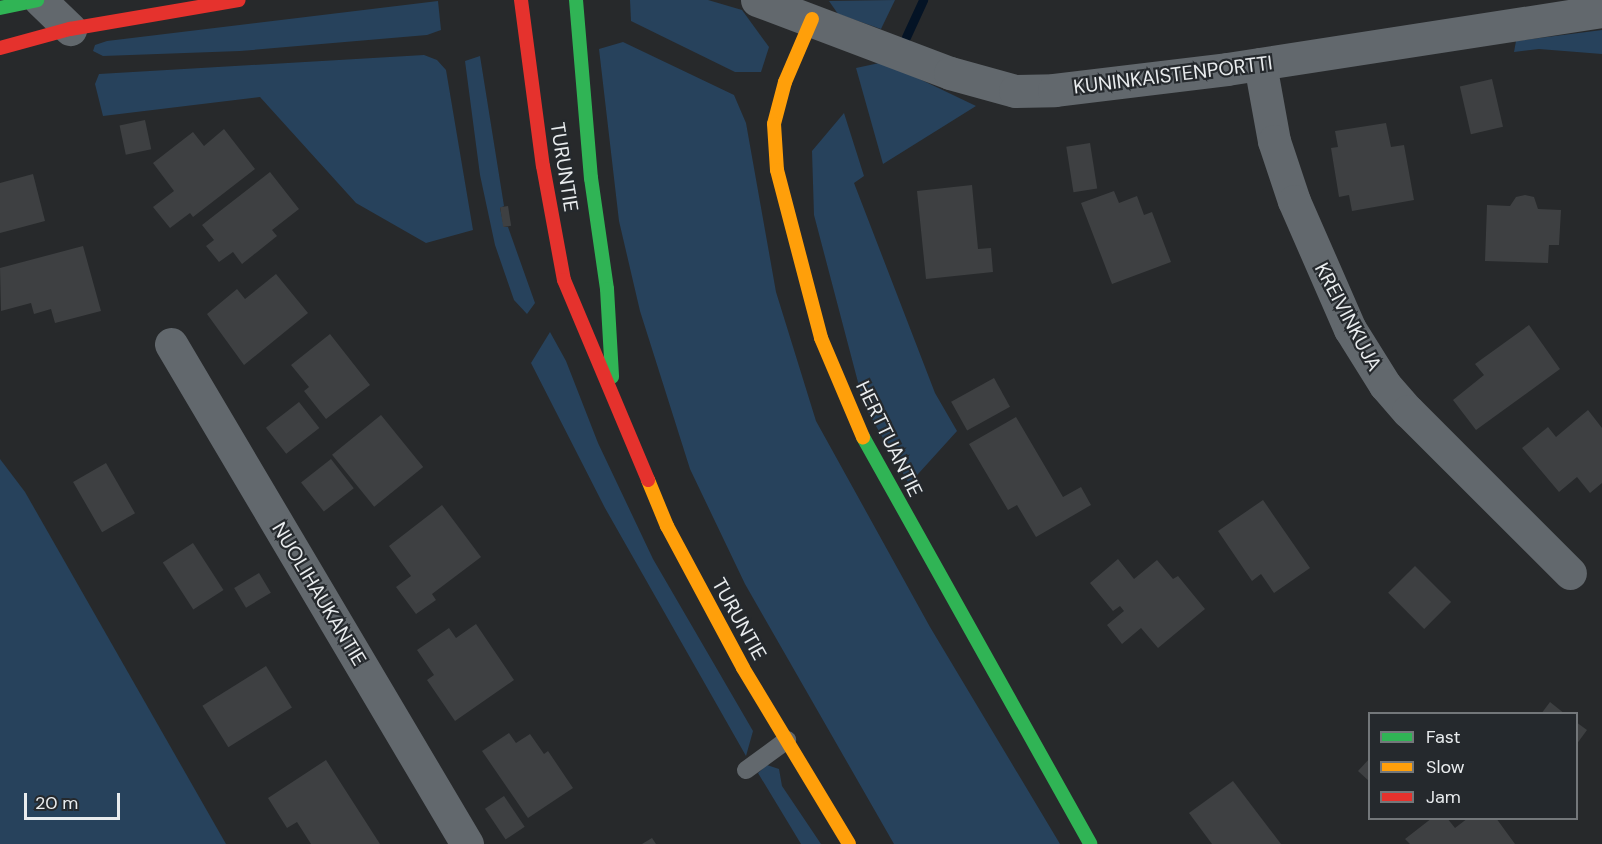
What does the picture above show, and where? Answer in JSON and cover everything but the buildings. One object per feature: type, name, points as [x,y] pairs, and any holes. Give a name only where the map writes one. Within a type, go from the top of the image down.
[{"type":"main road","points":[[0,8],[39,0]]},
{"type":"main road","points":[[0,48],[72,14],[239,0]]},
{"type":"main road","name":"TURUNTIE","points":[[520,0],[543,166],[564,280],[613,402],[703,596],[849,844]]},
{"type":"main road","name":"TURUNTIE","points":[[576,0],[591,178],[607,289],[613,402]]},
{"type":"main road","name":"HERTTUANTIE","points":[[815,10],[785,82],[774,124],[777,170],[821,338],[861,435],[1090,844]]},
{"type":"street","points":[[39,0],[72,14]]},
{"type":"street","name":"KUNINKAISTENPORTTI","points":[[756,0],[815,10],[950,73],[1015,91],[1054,90],[1260,64],[1602,10]]},
{"type":"street","name":"KREIVINKUJA","points":[[1260,64],[1274,141],[1294,201],[1350,329],[1385,385],[1408,411],[1570,573]]},
{"type":"street","name":"NUOLIHAUKANTIE","points":[[171,344],[466,844]]},
{"type":"lane","points":[[746,770],[787,741]]},
{"type":"shaded area","points":[[630,0],[708,0],[742,10],[769,47],[761,72],[735,72],[631,21]]},
{"type":"shaded area","points":[[895,0],[881,29],[838,14],[829,1]]},
{"type":"shaded area","points":[[438,1],[441,30],[427,35],[240,51],[103,56],[93,51],[95,45],[107,41]]},
{"type":"shaded area","points":[[1602,30],[1602,54],[1539,49],[1514,52],[1516,41]]},
{"type":"shaded area","points":[[623,42],[734,95],[746,123],[776,292],[816,421],[930,627],[1060,844],[894,844],[745,584],[690,469],[640,311],[619,221],[599,49]]},
{"type":"shaded area","points":[[424,55],[437,60],[446,70],[473,230],[426,243],[356,203],[260,97],[103,116],[95,84],[99,74]]},
{"type":"shaded area","points":[[480,56],[504,206],[500,208],[504,227],[508,227],[535,303],[527,314],[514,300],[495,245],[480,175],[465,61]]},
{"type":"shaded area","points":[[884,62],[976,106],[883,164],[856,68]]},
{"type":"shaded area","points":[[844,113],[864,176],[854,183],[935,393],[957,431],[909,484],[864,405],[814,215],[812,151]]},
{"type":"shaded area","points":[[550,332],[566,361],[598,443],[653,559],[753,731],[746,756],[605,508],[531,363]]},
{"type":"shaded area","points":[[0,459],[25,492],[226,844],[0,844]]},
{"type":"shaded area","points":[[767,765],[779,769],[782,786],[821,844],[801,844],[758,773]]},
{"type":"waterway","points":[[906,37],[923,0]]},
{"type":"traffic: fast","points":[[0,8],[37,0]]},
{"type":"traffic: fast","points":[[576,0],[591,178],[607,289],[612,377]]},
{"type":"traffic: fast","points":[[863,437],[1090,844]]},
{"type":"traffic: slow","points":[[812,19],[785,82],[774,124],[777,170],[821,338],[863,437]]},
{"type":"traffic: slow","points":[[648,480],[667,526],[743,668],[849,844]]},
{"type":"traffic: jam","points":[[0,48],[70,29],[239,0]]},
{"type":"traffic: jam","points":[[521,0],[543,166],[564,280],[648,480]]}]
